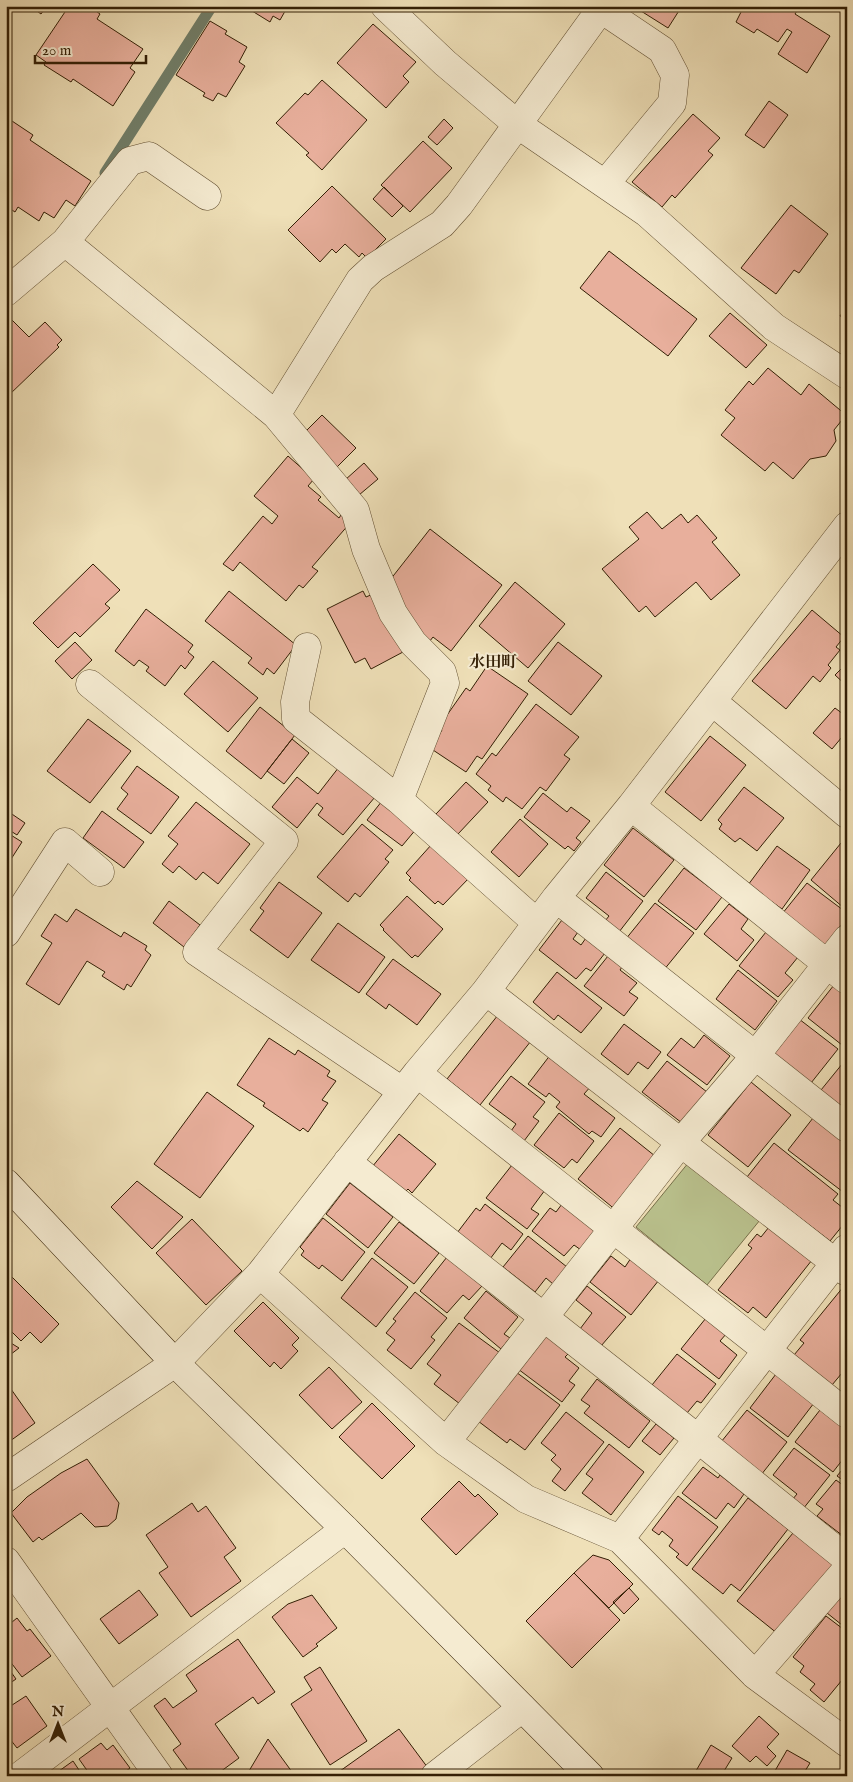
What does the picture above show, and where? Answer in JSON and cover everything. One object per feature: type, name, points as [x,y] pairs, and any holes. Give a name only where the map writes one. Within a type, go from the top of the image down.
[{"type":"street","points":[[384,6],[445,63],[517,124],[647,213],[774,327],[847,375]]},
{"type":"street","points":[[276,415],[360,280],[373,268],[442,224],[459,205],[602,8],[662,50],[675,75],[672,103],[605,184]]},
{"type":"street","points":[[6,292],[65,242],[130,161],[149,156],[207,196]]},
{"type":"street","points":[[65,242],[276,415],[355,510],[366,549],[393,612],[413,643],[442,672],[445,683],[399,800]]},
{"type":"street","points":[[6,1478],[175,1363],[260,1274],[409,1082],[486,991],[556,898],[713,702],[847,526]]},
{"type":"street","points":[[307,647],[295,702],[296,719],[399,800],[537,923]]},
{"type":"street","points":[[90,684],[284,841],[198,952],[409,1082],[614,1230],[847,1414]]},
{"type":"street","points":[[713,702],[847,814]]},
{"type":"street","points":[[631,806],[837,972]]},
{"type":"street","points":[[6,933],[65,842],[100,872]]},
{"type":"street","points":[[556,898],[847,1128]]},
{"type":"street","points":[[446,1442],[682,1141],[755,1056],[837,972],[847,939]]},
{"type":"street","points":[[486,991],[843,1261],[697,1438],[620,1539]]},
{"type":"street","points":[[347,1162],[697,1438],[847,1560]]},
{"type":"street","points":[[6,1183],[175,1363],[345,1529],[590,1776]]},
{"type":"street","points":[[260,1274],[446,1442],[526,1499],[620,1539],[755,1676],[847,1743]]},
{"type":"street","points":[[6,1759],[19,1776],[345,1529]]},
{"type":"street","points":[[6,1561],[159,1776]]},
{"type":"street","points":[[755,1676],[847,1569]]},
{"type":"street","points":[[435,1776],[522,1708]]},
{"type":"green space","points":[[689,1162],[760,1220],[707,1285],[636,1227]]},
{"type":"building","points":[[30,6],[47,6],[41,14]]},
{"type":"building","points":[[69,6],[89,6],[100,14],[97,19],[143,49],[130,68],[135,72],[113,106],[73,79],[71,82],[44,65],[46,62],[36,55]]},
{"type":"building","points":[[244,6],[288,6],[280,20],[273,16],[270,22]]},
{"type":"building","points":[[633,6],[682,6],[668,28]]},
{"type":"building","points":[[744,6],[800,6],[795,14],[830,36],[807,73],[778,54],[792,32],[787,29],[778,42],[757,29],[754,33],[736,22]]},
{"type":"building","points":[[210,21],[227,31],[225,34],[247,47],[239,62],[245,66],[226,97],[218,93],[213,101],[203,96],[205,93],[176,75]]},
{"type":"building","points":[[373,24],[416,62],[403,76],[409,82],[386,108],[337,63]]},
{"type":"building","points":[[322,80],[367,120],[322,170],[306,155],[309,153],[276,123],[305,93],[308,95]]},
{"type":"building","points":[[769,101],[788,115],[764,148],[745,135]]},
{"type":"building","points":[[693,114],[720,138],[708,151],[713,155],[675,198],[672,195],[662,207],[632,182]]},
{"type":"building","points":[[6,117],[33,135],[30,140],[91,181],[75,206],[66,200],[54,218],[44,212],[39,221],[18,207],[15,212],[6,206]]},
{"type":"building","points":[[444,119],[453,128],[437,145],[428,137]]},
{"type":"building","points":[[423,141],[452,168],[410,212],[381,185]]},
{"type":"building","points":[[332,186],[386,239],[367,258],[362,253],[359,257],[345,244],[336,253],[332,249],[320,262],[288,230]]},
{"type":"building","points":[[384,187],[403,206],[392,217],[373,199]]},
{"type":"building","points":[[791,205],[828,234],[799,273],[794,270],[776,294],[741,268]]},
{"type":"building","points":[[609,251],[697,319],[668,356],[580,288]]},
{"type":"building","points":[[847,306],[847,320],[840,316]]},
{"type":"building","points":[[730,313],[767,345],[746,368],[709,336]]},
{"type":"building","points":[[6,314],[29,337],[45,322],[62,340],[57,345],[59,347],[9,395],[6,392]]},
{"type":"building","points":[[768,368],[801,395],[809,384],[846,415],[834,430],[836,441],[826,456],[810,459],[793,479],[773,462],[765,471],[721,435],[735,418],[725,410],[749,381],[753,385]]},
{"type":"building","points":[[322,415],[356,448],[337,467],[304,433]]},
{"type":"building","points":[[288,456],[314,479],[308,486],[321,497],[318,500],[339,518],[341,515],[350,523],[312,567],[318,571],[303,588],[299,585],[286,601],[240,562],[233,571],[223,564],[263,516],[272,524],[278,516],[254,496]]},
{"type":"building","points":[[364,463],[378,479],[359,495],[345,480]]},
{"type":"building","points":[[647,512],[662,529],[681,514],[688,523],[697,515],[717,538],[712,542],[740,575],[711,600],[696,582],[655,617],[646,606],[639,612],[602,569],[639,539],[629,527]]},
{"type":"building","points":[[430,529],[502,585],[451,651],[433,637],[426,646],[390,580]]},
{"type":"building","points":[[93,564],[120,590],[105,604],[110,608],[80,637],[75,632],[58,648],[33,623]]},
{"type":"building","points":[[515,582],[565,624],[528,668],[479,626]]},
{"type":"building","points":[[229,591],[296,645],[274,674],[267,668],[263,675],[248,663],[252,658],[205,621]]},
{"type":"building","points":[[363,591],[366,597],[373,594],[403,652],[371,669],[365,658],[355,663],[327,609]]},
{"type":"building","points":[[146,609],[193,645],[188,652],[194,657],[185,669],[181,665],[165,686],[146,671],[149,667],[139,660],[134,666],[115,651]]},
{"type":"building","points":[[812,610],[844,637],[836,647],[840,650],[828,665],[831,668],[820,682],[813,676],[786,709],[752,681]]},
{"type":"building","points":[[75,642],[92,660],[72,679],[55,661]]},
{"type":"building","points":[[558,642],[602,676],[571,715],[528,681]]},
{"type":"building","points":[[213,661],[258,698],[228,732],[184,694]]},
{"type":"building","points":[[847,663],[847,686],[835,675]]},
{"type":"building","points":[[487,666],[528,694],[482,759],[477,756],[466,772],[430,748],[442,730],[438,728],[466,688],[470,691]]},
{"type":"building","points":[[536,704],[579,737],[564,755],[570,759],[546,791],[540,787],[522,809],[506,797],[503,802],[488,790],[491,786],[476,774],[492,753],[496,756]]},
{"type":"building","points":[[260,707],[295,735],[261,779],[226,751]]},
{"type":"building","points":[[835,708],[847,717],[847,731],[832,749],[813,733]]},
{"type":"building","points":[[88,719],[131,751],[90,803],[47,771]]},
{"type":"building","points":[[710,736],[746,765],[701,821],[665,792]]},
{"type":"building","points":[[292,739],[309,753],[284,784],[267,771]]},
{"type":"building","points":[[137,766],[179,797],[151,834],[117,809],[128,794],[121,788]]},
{"type":"building","points":[[339,767],[375,797],[343,835],[318,815],[323,808],[317,803],[297,828],[272,807],[297,777],[318,794]]},
{"type":"building","points":[[466,782],[488,802],[458,834],[436,814]]},
{"type":"building","points":[[744,787],[784,818],[757,851],[740,838],[735,842],[719,829],[722,824],[718,820]]},
{"type":"building","points":[[543,793],[567,812],[571,807],[590,821],[576,838],[581,842],[574,851],[568,846],[565,849],[524,817]]},
{"type":"building","points":[[382,801],[417,828],[402,846],[367,820]]},
{"type":"building","points":[[196,802],[250,844],[218,884],[203,872],[196,880],[179,866],[173,873],[162,864],[178,844],[168,836]]},
{"type":"building","points":[[6,810],[25,823],[17,835],[6,828]]},
{"type":"building","points":[[102,811],[144,842],[124,868],[83,838]]},
{"type":"building","points":[[520,819],[548,844],[519,877],[491,852]]},
{"type":"building","points":[[362,824],[393,850],[385,859],[389,862],[360,897],[355,893],[348,902],[317,877]]},
{"type":"building","points":[[633,828],[674,860],[644,897],[604,865]]},
{"type":"building","points":[[6,832],[22,842],[6,867]]},
{"type":"building","points":[[841,843],[847,848],[847,904],[844,908],[811,880]]},
{"type":"building","points":[[432,844],[469,878],[443,905],[438,901],[435,904],[409,880],[411,878],[406,873]]},
{"type":"building","points":[[777,846],[810,870],[782,909],[748,885]]},
{"type":"building","points":[[684,868],[722,897],[696,930],[658,901]]},
{"type":"building","points":[[606,872],[643,901],[619,932],[605,921],[609,916],[586,898]]},
{"type":"building","points":[[279,882],[322,913],[288,958],[250,930],[264,911],[260,908]]},
{"type":"building","points":[[807,883],[847,913],[847,918],[824,947],[782,914]]},
{"type":"building","points":[[407,896],[443,929],[418,957],[415,955],[412,958],[380,925]]},
{"type":"building","points":[[169,901],[200,925],[184,947],[153,923]]},
{"type":"building","points":[[655,903],[694,933],[663,971],[625,940]]},
{"type":"building","points":[[729,904],[748,919],[741,929],[754,940],[737,961],[704,934]]},
{"type":"building","points":[[76,909],[121,937],[124,932],[147,946],[145,950],[151,955],[131,987],[127,984],[124,990],[102,976],[105,972],[87,961],[59,1005],[26,984],[52,943],[41,936],[55,914],[67,922]]},
{"type":"building","points":[[562,920],[578,932],[573,939],[581,945],[586,938],[605,953],[591,971],[586,968],[576,979],[539,950]]},
{"type":"building","points":[[338,923],[385,957],[359,993],[311,960]]},
{"type":"building","points":[[766,932],[798,957],[785,973],[793,980],[778,997],[739,966]]},
{"type":"building","points":[[608,956],[622,967],[620,970],[637,983],[629,992],[638,998],[624,1016],[584,986]]},
{"type":"building","points":[[393,959],[441,994],[417,1025],[389,1004],[386,1009],[366,994]]},
{"type":"building","points":[[738,970],[777,1001],[755,1030],[716,999]]},
{"type":"building","points":[[557,972],[602,1008],[581,1033],[558,1015],[554,1020],[533,1002]]},
{"type":"building","points":[[834,985],[847,996],[847,1039],[842,1045],[808,1018]]},
{"type":"building","points":[[498,1015],[531,1041],[480,1105],[447,1079]]},
{"type":"building","points":[[799,1019],[838,1049],[811,1083],[772,1053]]},
{"type":"building","points":[[624,1024],[661,1052],[648,1069],[638,1062],[628,1075],[601,1054]]},
{"type":"building","points":[[704,1035],[730,1056],[707,1085],[667,1055],[681,1038],[694,1048]]},
{"type":"building","points":[[269,1038],[295,1055],[298,1050],[330,1071],[327,1076],[336,1081],[322,1100],[328,1103],[308,1132],[303,1128],[300,1131],[263,1106],[265,1103],[237,1085]]},
{"type":"building","points":[[551,1054],[592,1085],[584,1094],[615,1118],[601,1137],[592,1131],[589,1134],[556,1107],[560,1102],[549,1093],[546,1097],[528,1084]]},
{"type":"building","points":[[847,1058],[847,1112],[821,1090]]},
{"type":"building","points":[[667,1061],[707,1092],[682,1123],[642,1092]]},
{"type":"building","points":[[511,1076],[545,1102],[533,1117],[539,1121],[524,1141],[511,1131],[516,1124],[489,1104]]},
{"type":"building","points":[[751,1082],[791,1115],[748,1167],[708,1135]]},
{"type":"building","points":[[207,1092],[254,1126],[200,1198],[154,1164]]},
{"type":"building","points":[[559,1113],[594,1141],[577,1163],[572,1159],[564,1168],[534,1145]]},
{"type":"building","points":[[813,1118],[847,1143],[844,1147],[847,1150],[847,1195],[788,1150]]},
{"type":"building","points":[[620,1128],[655,1156],[617,1211],[578,1179]]},
{"type":"building","points":[[399,1134],[436,1164],[412,1193],[408,1189],[405,1192],[372,1167]]},
{"type":"building","points":[[774,1143],[838,1194],[833,1200],[847,1211],[843,1217],[847,1220],[830,1241],[747,1177]]},
{"type":"building","points":[[512,1165],[545,1190],[531,1209],[539,1214],[527,1229],[486,1198]]},
{"type":"building","points":[[137,1181],[183,1217],[152,1249],[111,1207]]},
{"type":"building","points":[[350,1183],[393,1217],[368,1248],[326,1214]]},
{"type":"building","points":[[485,1204],[523,1234],[511,1250],[502,1243],[490,1259],[457,1233],[476,1208],[480,1211]]},
{"type":"building","points":[[562,1204],[596,1231],[581,1250],[574,1245],[564,1256],[532,1231],[550,1208],[556,1212]]},
{"type":"building","points":[[323,1218],[365,1252],[342,1281],[322,1265],[319,1269],[301,1255],[304,1251],[300,1247]]},
{"type":"building","points":[[192,1219],[242,1271],[206,1305],[156,1253]]},
{"type":"building","points":[[399,1222],[439,1253],[414,1284],[374,1253]]},
{"type":"building","points":[[769,1227],[812,1260],[766,1318],[753,1307],[748,1313],[718,1290],[752,1248],[748,1245],[757,1234],[761,1237]]},
{"type":"building","points":[[528,1236],[567,1267],[553,1284],[546,1278],[535,1292],[503,1267]]},
{"type":"building","points":[[611,1256],[625,1267],[631,1258],[659,1280],[631,1315],[590,1282]]},
{"type":"building","points":[[447,1257],[482,1286],[469,1300],[463,1295],[447,1313],[420,1291]]},
{"type":"building","points":[[372,1258],[408,1287],[376,1327],[341,1298]]},
{"type":"building","points":[[6,1271],[59,1324],[41,1343],[30,1332],[21,1341],[6,1326]]},
{"type":"building","points":[[587,1286],[626,1317],[601,1346],[580,1329],[592,1313],[576,1300]]},
{"type":"building","points":[[844,1286],[847,1288],[847,1356],[842,1362],[847,1367],[832,1385],[794,1355],[804,1343],[800,1340]]},
{"type":"building","points":[[486,1291],[518,1317],[504,1334],[510,1338],[501,1349],[464,1318]]},
{"type":"building","points":[[415,1292],[447,1318],[431,1337],[435,1340],[411,1369],[387,1350],[395,1340],[386,1333],[396,1321],[393,1319]]},
{"type":"building","points":[[263,1302],[299,1338],[292,1345],[298,1351],[281,1369],[274,1362],[270,1367],[234,1331]]},
{"type":"building","points":[[706,1318],[727,1333],[720,1341],[737,1355],[719,1379],[681,1349]]},
{"type":"building","points":[[459,1323],[500,1353],[460,1404],[434,1384],[441,1375],[427,1364]]},
{"type":"building","points":[[546,1334],[570,1352],[565,1357],[579,1368],[569,1381],[575,1385],[562,1402],[518,1369]]},
{"type":"building","points":[[6,1340],[19,1348],[6,1358]]},
{"type":"building","points":[[677,1354],[716,1384],[701,1403],[697,1401],[687,1413],[652,1385]]},
{"type":"building","points":[[329,1367],[362,1402],[332,1429],[299,1395]]},
{"type":"building","points":[[516,1372],[560,1405],[525,1450],[510,1439],[507,1443],[478,1421]]},
{"type":"building","points":[[776,1374],[814,1403],[788,1437],[750,1408]]},
{"type":"building","points":[[597,1379],[650,1421],[629,1448],[584,1413],[590,1406],[581,1400]]},
{"type":"building","points":[[6,1382],[35,1423],[6,1444]]},
{"type":"building","points":[[372,1403],[415,1446],[382,1479],[339,1437]]},
{"type":"building","points":[[747,1410],[787,1442],[761,1475],[721,1442]]},
{"type":"building","points":[[820,1410],[847,1431],[847,1454],[833,1472],[795,1442]]},
{"type":"building","points":[[566,1412],[604,1442],[565,1491],[552,1481],[561,1469],[551,1460],[556,1455],[541,1443]]},
{"type":"building","points":[[656,1424],[674,1438],[660,1455],[642,1441]]},
{"type":"building","points":[[609,1444],[644,1472],[611,1515],[582,1493],[593,1479],[586,1474]]},
{"type":"building","points":[[794,1448],[830,1475],[803,1509],[792,1500],[797,1494],[773,1475]]},
{"type":"building","points":[[87,1459],[119,1503],[116,1519],[108,1526],[95,1527],[81,1513],[42,1540],[39,1537],[33,1542],[11,1513],[27,1497],[61,1473]]},
{"type":"building","points":[[847,1464],[847,1483],[837,1476]]},
{"type":"building","points":[[703,1467],[718,1478],[720,1475],[744,1494],[734,1508],[728,1503],[716,1519],[682,1493]]},
{"type":"building","points":[[836,1480],[847,1488],[847,1539],[817,1516],[823,1509],[816,1504]]},
{"type":"building","points":[[459,1481],[475,1497],[478,1494],[498,1514],[456,1555],[421,1519]]},
{"type":"building","points":[[678,1496],[718,1527],[687,1566],[676,1557],[679,1554],[669,1546],[673,1540],[662,1531],[659,1535],[652,1530]]},
{"type":"building","points":[[748,1498],[788,1529],[740,1591],[731,1584],[723,1594],[692,1569]]},
{"type":"building","points":[[192,1503],[198,1512],[206,1506],[236,1548],[224,1557],[241,1581],[191,1617],[159,1573],[168,1567],[146,1535]]},
{"type":"building","points":[[793,1533],[834,1565],[778,1634],[737,1601]]},
{"type":"building","points":[[593,1555],[609,1560],[633,1584],[609,1608],[574,1573]]},
{"type":"building","points":[[574,1573],[620,1620],[572,1668],[526,1621]]},
{"type":"building","points":[[629,1588],[639,1599],[624,1614],[613,1602]]},
{"type":"building","points":[[847,1589],[847,1629],[827,1613]]},
{"type":"building","points":[[139,1590],[158,1615],[119,1644],[100,1619]]},
{"type":"building","points":[[312,1595],[337,1628],[303,1657],[272,1617],[288,1604]]},
{"type":"building","points":[[826,1616],[847,1632],[847,1674],[824,1702],[810,1690],[815,1684],[800,1672],[804,1666],[793,1657]]},
{"type":"building","points":[[17,1618],[27,1631],[30,1629],[51,1656],[22,1677],[6,1656],[6,1627]]},
{"type":"building","points":[[238,1639],[275,1692],[258,1704],[253,1697],[215,1724],[239,1758],[220,1772],[224,1776],[192,1776],[173,1750],[181,1744],[154,1706],[165,1698],[173,1708],[197,1691],[186,1675]]},
{"type":"building","points":[[6,1665],[16,1679],[6,1686]]},
{"type":"building","points":[[320,1667],[367,1741],[330,1765],[291,1704],[312,1690],[304,1677]]},
{"type":"building","points":[[26,1696],[47,1726],[17,1748],[6,1734],[6,1709]]},
{"type":"building","points":[[759,1716],[779,1734],[767,1747],[776,1756],[767,1766],[756,1756],[750,1762],[732,1746]]},
{"type":"building","points":[[399,1729],[428,1768],[417,1776],[333,1776]]},
{"type":"building","points":[[268,1739],[295,1776],[246,1776]]},
{"type":"building","points":[[101,1743],[107,1750],[113,1745],[130,1768],[120,1776],[91,1776],[79,1759]]},
{"type":"building","points":[[711,1745],[732,1758],[721,1776],[693,1776]]},
{"type":"building","points":[[787,1750],[810,1763],[802,1776],[772,1776]]},
{"type":"building","points":[[73,1761],[83,1776],[52,1776]]},
{"type":"waterway","points":[[105,173],[212,6]]},
{"type":"district","name":"水田町","points":[[493,663]]}]
